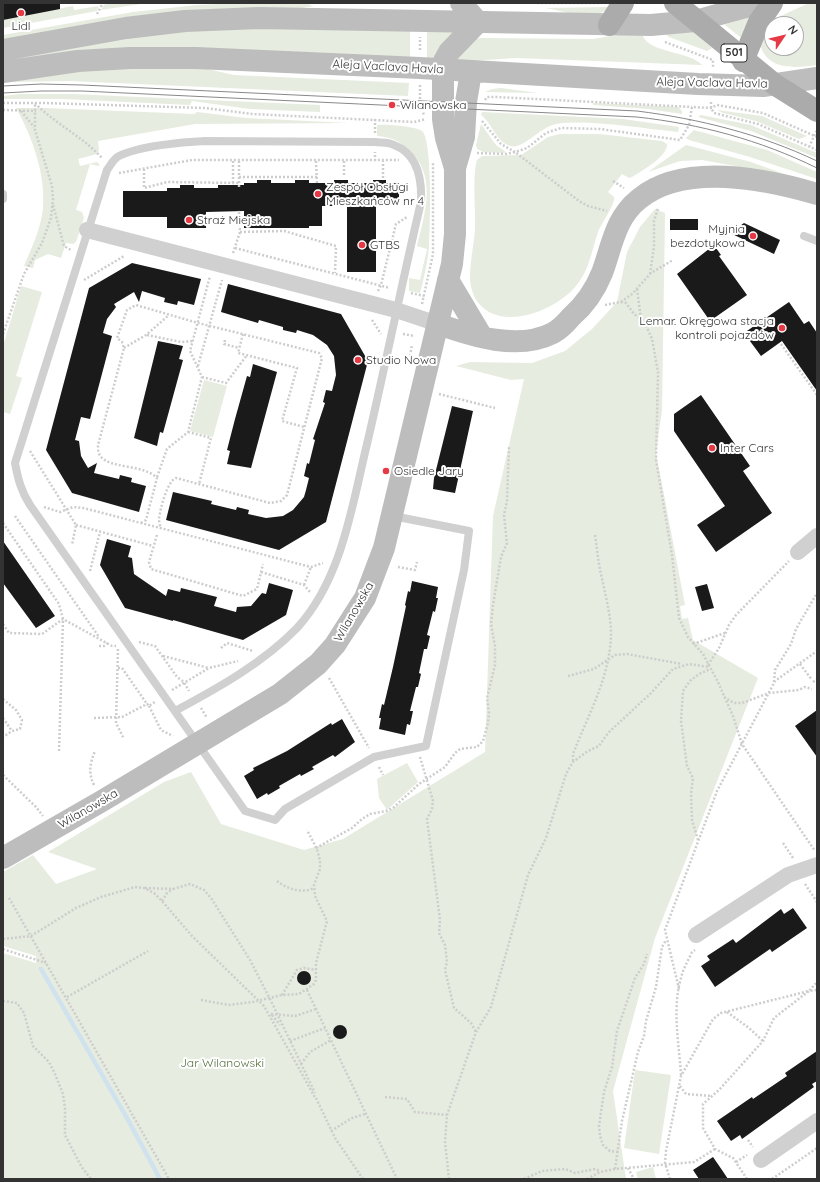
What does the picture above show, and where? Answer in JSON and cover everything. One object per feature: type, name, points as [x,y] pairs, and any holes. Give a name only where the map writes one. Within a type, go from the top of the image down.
[{"type":"main road","points":[[609,25],[623,3]]},
{"type":"main road","name":"501","points":[[675,3],[743,61],[774,84],[817,111]]},
{"type":"main road","points":[[743,61],[759,22],[772,3]]},
{"type":"street","points":[[461,3],[478,22]]},
{"type":"street","points":[[3,50],[126,28],[185,21],[259,18],[609,25],[675,24],[695,21],[761,3]]},
{"type":"street","name":"Wilanowska","points":[[455,168],[446,138],[443,119],[444,61],[449,52],[478,22]]},
{"type":"street","name":"Aleja Vaclava Havla","points":[[3,72],[78,61],[130,58],[196,58],[443,69],[471,72],[712,84],[774,84],[817,78]]},
{"type":"street","name":"Wilanowska","points":[[3,858],[198,744],[280,694],[318,664],[335,646],[368,591],[384,548],[448,280],[455,234],[455,168],[464,136],[466,102],[471,72]]},
{"type":"street","points":[[87,230],[396,310],[465,334],[515,341],[534,339],[552,333],[580,310],[595,289],[612,238],[627,211],[639,199],[661,186],[673,181],[693,177],[715,177],[794,187],[817,194]]},
{"type":"street","points":[[448,280],[482,337]]},
{"type":"street","points":[[798,552],[817,536]]},
{"type":"street","points":[[697,941],[788,875],[816,861]]},
{"type":"street","points":[[761,1160],[817,1121]]},
{"type":"lane","points":[[175,712],[257,662],[278,645],[297,627],[314,604],[326,583],[344,540],[378,397],[400,290],[421,202],[422,188],[419,172],[412,160],[394,145],[375,142],[205,141],[187,142],[118,156],[107,170],[79,255],[15,463],[18,480],[22,493],[30,505],[175,712],[245,811],[275,820],[285,809],[374,757],[426,746],[461,586],[469,531],[392,516]]},
{"type":"lane","points":[[3,194],[3,199]]},
{"type":"lane","points":[[804,236],[817,241]]},
{"type":"path","points":[[97,14],[103,3]]},
{"type":"path","points":[[537,3],[599,3]]},
{"type":"path","points":[[664,42],[713,60],[711,108],[714,113],[758,124],[817,150]]},
{"type":"path","points":[[482,103],[487,97],[496,97],[692,108],[711,108],[717,105],[763,113],[816,136]]},
{"type":"path","points":[[3,103],[204,108],[252,114],[414,122],[425,119],[443,119]]},
{"type":"path","points":[[35,103],[35,130]]},
{"type":"path","points":[[35,103],[48,116],[88,144],[102,158]]},
{"type":"path","points":[[474,153],[506,154],[515,152],[527,148],[546,133],[561,128],[600,129],[680,140],[689,125],[692,108]]},
{"type":"path","points":[[3,110],[36,111]]},
{"type":"path","points":[[21,110],[33,123],[48,172],[53,202],[64,246],[79,255]]},
{"type":"path","points":[[465,119],[481,119],[501,144],[515,152],[579,201],[588,206],[611,212]]},
{"type":"path","points":[[810,146],[816,136],[817,130]]},
{"type":"path","points":[[375,149],[381,150]]},
{"type":"path","points":[[114,173],[192,160],[400,160],[395,157]]},
{"type":"path","points":[[239,160],[239,187]]},
{"type":"path","points":[[233,161],[233,183]]},
{"type":"path","points":[[316,161],[317,183]]},
{"type":"path","points":[[344,161],[344,177]]},
{"type":"path","points":[[383,161],[383,178]]},
{"type":"path","points":[[144,169],[144,188],[167,182],[239,183]]},
{"type":"path","points":[[239,177],[317,177]]},
{"type":"path","points":[[3,334],[24,274],[42,243],[51,218],[53,202]]},
{"type":"path","points":[[650,274],[654,247],[654,221],[658,207]]},
{"type":"path","points":[[232,257],[240,232],[239,210]]},
{"type":"path","points":[[381,285],[396,224],[410,215]]},
{"type":"path","points":[[240,232],[284,231],[336,246],[335,273]]},
{"type":"path","points":[[235,248],[424,296]]},
{"type":"path","points":[[82,275],[80,282],[126,254]]},
{"type":"path","points":[[604,305],[620,302],[632,294],[650,274],[673,260]]},
{"type":"path","points":[[141,523],[146,520],[157,478],[167,449],[188,432],[202,377],[190,351],[210,279],[208,270]]},
{"type":"path","points":[[198,366],[220,283],[228,275]]},
{"type":"path","points":[[637,287],[638,305],[642,320],[649,332],[657,365],[656,460],[672,555],[679,618],[693,644],[703,654],[733,716],[742,744],[814,849],[816,861]]},
{"type":"path","points":[[620,302],[629,306],[634,314],[642,320]]},
{"type":"path","points":[[157,478],[151,472],[110,462],[101,458],[98,453],[98,445],[124,348],[122,342],[116,338],[127,310],[136,305],[198,323],[319,353],[322,358],[287,495],[281,501],[270,503],[176,478],[171,481],[168,487],[158,521],[161,529]]},
{"type":"path","points":[[124,348],[146,335],[169,315]]},
{"type":"path","points":[[371,317],[382,336],[384,330],[415,336]]},
{"type":"path","points":[[243,334],[238,353],[297,368],[282,421],[304,427]]},
{"type":"path","points":[[146,335],[181,342],[193,341]]},
{"type":"path","points":[[225,340],[224,344],[239,348]]},
{"type":"path","points":[[781,344],[817,395]]},
{"type":"path","points":[[202,377],[226,383],[246,355]]},
{"type":"path","points":[[438,394],[495,408]]},
{"type":"path","points":[[188,432],[211,438],[200,484]]},
{"type":"path","points":[[316,848],[352,828],[370,814],[393,808],[444,767],[455,752],[460,749],[477,747],[482,741],[487,730],[489,713],[487,698],[493,676],[495,646],[491,624],[493,605],[501,557],[507,543],[504,515],[507,496],[509,447]]},
{"type":"path","points":[[27,456],[29,449],[76,525],[154,546]]},
{"type":"path","points":[[40,500],[44,507],[60,512],[73,507],[83,508],[311,567],[320,565],[328,559]]},
{"type":"path","points":[[15,516],[100,639]]},
{"type":"path","points":[[3,523],[59,604],[63,618],[59,752]]},
{"type":"path","points":[[75,550],[72,545],[76,525]]},
{"type":"path","points":[[86,566],[90,572],[100,532]]},
{"type":"path","points":[[157,535],[149,562],[151,569],[242,596],[257,589],[263,564]]},
{"type":"path","points":[[573,762],[573,754],[597,697],[608,661],[611,635],[610,611],[600,573],[595,535]]},
{"type":"path","points":[[698,841],[692,815],[693,778],[687,766],[681,721],[683,691],[690,681],[709,667],[725,633],[736,615],[798,552]]},
{"type":"path","points":[[398,567],[415,570],[417,562]]},
{"type":"path","points":[[304,585],[311,567]]},
{"type":"path","points":[[261,572],[304,585],[308,588],[310,593],[309,598]]},
{"type":"path","points":[[679,989],[665,930],[717,791],[769,693],[773,684],[775,670],[791,644],[796,629],[817,593]]},
{"type":"path","points":[[63,618],[100,639],[118,646],[116,723],[124,739]]},
{"type":"path","points":[[3,624],[9,633],[42,634],[63,618]]},
{"type":"path","points":[[693,644],[725,633]]},
{"type":"path","points":[[135,637],[138,642],[155,646],[177,677],[184,682],[208,719]]},
{"type":"path","points":[[221,648],[227,642],[255,652],[250,656]]},
{"type":"path","points":[[98,646],[104,646],[108,643]]},
{"type":"path","points":[[773,684],[817,651]]},
{"type":"path","points":[[568,676],[594,669],[615,655],[627,654],[709,667]]},
{"type":"path","points":[[162,656],[209,668]]},
{"type":"path","points":[[175,687],[209,668],[244,660]]},
{"type":"path","points":[[449,1179],[446,1151],[447,1114],[476,1032],[491,1007],[528,875],[546,838],[566,774],[573,762],[588,750],[599,746],[608,733],[616,728],[650,694],[666,674],[680,665],[686,664]]},
{"type":"path","points":[[800,664],[812,681],[817,679]]},
{"type":"path","points":[[118,668],[122,668],[147,704],[161,730],[173,736]]},
{"type":"path","points":[[328,678],[374,757],[383,776]]},
{"type":"path","points":[[724,697],[734,704],[742,703],[769,693],[799,690],[805,687],[812,689]]},
{"type":"path","points":[[3,699],[16,710],[22,720],[20,729],[12,731],[3,737]]},
{"type":"path","points":[[94,718],[116,718],[147,704]]},
{"type":"path","points":[[3,718],[12,731]]},
{"type":"path","points":[[417,747],[433,801],[432,809],[426,819],[440,920],[439,933],[445,945],[447,962],[445,970],[449,990],[454,1008],[471,1023],[476,1032]]},
{"type":"path","points":[[94,751],[90,766],[90,776],[95,787]]},
{"type":"path","points":[[3,775],[36,807],[45,820]]},
{"type":"path","points":[[201,1000],[228,1005],[259,1001],[282,995],[293,996],[307,990],[316,980],[316,970],[321,939],[327,921],[317,901],[314,888],[320,869],[320,861],[316,848],[307,830]]},
{"type":"path","points":[[783,843],[796,863]]},
{"type":"path","points":[[801,879],[817,902]]},
{"type":"path","points":[[277,881],[298,890],[308,891],[314,888]]},
{"type":"path","points":[[162,901],[167,893],[173,889],[190,884],[207,893],[236,936],[290,1041],[331,1131],[362,1179]]},
{"type":"path","points":[[3,939],[31,936],[76,908],[101,897],[135,887],[173,889]]},
{"type":"path","points":[[144,888],[154,893],[162,901],[192,936],[264,1006],[284,1030]]},
{"type":"path","points":[[9,898],[67,997],[169,1179]]},
{"type":"path","points":[[615,1169],[622,1121],[636,1059],[656,987],[662,947],[667,939]]},
{"type":"path","points":[[670,1179],[665,1163],[666,1151],[681,1076],[677,1010],[679,989],[681,978],[697,941]]},
{"type":"path","points":[[3,949],[47,963]]},
{"type":"path","points":[[67,997],[148,951]]},
{"type":"path","points":[[618,1152],[610,1151],[603,1144],[599,1126],[604,1092],[612,1067],[617,1031],[635,978],[644,964],[647,954]]},
{"type":"path","points":[[282,995],[297,970],[304,968],[316,970]]},
{"type":"path","points":[[747,1179],[733,1158],[715,1149],[703,1128],[702,1104],[712,1096],[762,1041],[774,1018],[809,991],[817,982]]},
{"type":"path","points":[[307,990],[397,1179]]},
{"type":"path","points":[[681,1076],[713,1019],[720,1014],[817,990]]},
{"type":"path","points":[[3,1001],[17,1003],[24,1013],[33,1046],[49,1062],[55,1074],[63,1094],[65,1108],[65,1135],[81,1166],[91,1179]]},
{"type":"path","points":[[264,1006],[316,1099]]},
{"type":"path","points":[[271,1014],[295,1016],[316,1009]]},
{"type":"path","points":[[727,1012],[749,1028],[762,1041]]},
{"type":"path","points":[[290,1041],[325,1028]]},
{"type":"path","points":[[301,1064],[310,1052],[331,1040]]},
{"type":"path","points":[[680,1086],[686,1094],[712,1096]]},
{"type":"path","points":[[385,1097],[408,1099],[415,1112],[447,1114]]},
{"type":"path","points":[[331,1131],[352,1118],[365,1114]]},
{"type":"path","points":[[772,1179],[817,1148]]},
{"type":"path","points":[[587,1179],[602,1172],[615,1169],[665,1163],[694,1162],[715,1149]]},
{"type":"path","points":[[628,1168],[634,1179]]},
{"type":"path","points":[[524,1179],[542,1171],[565,1169],[575,1173],[595,1169],[602,1172]]},
{"type":"green space","points":[[108,3],[147,3],[101,10],[104,5]]},
{"type":"green space","points":[[240,3],[308,4],[313,6],[292,10],[3,42],[3,35],[133,12],[197,5]]},
{"type":"green space","points":[[809,3],[817,3],[817,65],[800,67],[783,66],[769,59],[766,56],[804,56],[804,16],[781,16]]},
{"type":"green space","points":[[73,6],[74,10],[99,6],[97,11],[3,28],[3,20]]},
{"type":"green space","points":[[611,7],[604,12],[588,15],[580,15],[546,8]]},
{"type":"green space","points":[[750,17],[744,40],[725,25],[726,24]]},
{"type":"green space","points":[[204,27],[410,29],[410,60],[3,64],[3,58],[101,40]]},
{"type":"green space","points":[[427,29],[459,30],[439,59],[427,61]]},
{"type":"green space","points":[[692,30],[712,48],[707,51],[669,37],[664,33]]},
{"type":"green space","points":[[629,33],[643,36],[647,42],[653,46],[689,57],[702,65],[516,58],[454,62],[476,39],[480,38],[593,39]]},
{"type":"green space","points":[[764,36],[764,53],[760,44]]},
{"type":"green space","points":[[87,68],[203,68],[234,75],[409,83],[408,96],[69,81],[8,82]]},
{"type":"green space","points":[[501,88],[538,93],[485,92],[492,89]]},
{"type":"green space","points":[[20,94],[72,94],[320,105],[320,112],[250,109],[192,101],[190,105],[63,99],[3,99],[3,96]]},
{"type":"green space","points":[[593,103],[678,107],[682,111],[682,114],[648,109],[593,105]]},
{"type":"green space","points":[[16,108],[194,114],[197,112],[246,118],[348,123],[195,124],[98,141],[99,150],[97,154],[78,159],[80,166],[97,162],[100,165],[90,164],[76,210],[82,212],[84,218],[76,242],[73,244],[66,243],[61,258],[48,254],[35,260],[33,268],[24,266],[36,237],[42,215],[42,182],[37,156]]},
{"type":"green space","points":[[717,110],[762,116],[807,136],[799,139],[756,121],[723,113]]},
{"type":"green space","points":[[482,112],[623,119],[679,127],[678,132],[617,125],[584,123],[556,124],[544,129],[520,145],[510,146],[501,141],[485,118],[481,115]]},
{"type":"green space","points":[[701,115],[751,125],[817,153],[817,158],[751,131],[698,117]]},
{"type":"green space","points":[[481,124],[496,145],[505,151],[505,153],[483,152],[477,149],[476,145]]},
{"type":"green space","points":[[377,125],[392,125],[418,129],[422,131],[426,138],[429,167],[429,248],[420,293],[409,291],[409,278],[420,280],[427,249],[417,246],[426,207],[427,195],[423,171],[417,160],[408,149],[397,141],[386,137],[377,136]]},
{"type":"green space","points":[[694,130],[767,150],[817,172],[817,179],[686,138]]},
{"type":"green space","points":[[560,134],[599,134],[662,141],[667,144],[666,149],[654,163],[632,177],[629,178],[622,174],[608,192],[614,197],[613,204],[598,232],[586,270],[579,282],[570,292],[558,302],[528,315],[513,317],[498,315],[485,309],[475,298],[470,283],[475,229],[474,184],[477,160],[482,156],[521,155],[548,137]]},
{"type":"green space","points":[[686,145],[751,162],[790,176],[702,160],[680,161],[648,172]]},
{"type":"green space","name":"Jar Wilanowski","points":[[655,209],[665,213],[662,410],[656,453],[685,605],[680,606],[682,619],[688,618],[693,640],[758,678],[655,938],[613,1091],[626,1179],[3,1179],[3,953],[36,963],[36,956],[3,946],[3,872],[33,855],[56,884],[97,869],[48,852],[164,782],[191,772],[221,824],[304,850],[343,839],[485,752],[493,516],[524,379],[511,380],[456,366],[470,362],[532,363],[565,351],[592,329],[617,302],[627,252],[640,227]]},
{"type":"green space","points":[[21,286],[42,292],[16,376],[22,378],[10,414],[3,412],[3,346]]},
{"type":"green space","points":[[204,380],[227,386],[213,437],[190,431]]},
{"type":"green space","points":[[407,763],[418,782],[387,810],[379,798],[377,779]]},
{"type":"green space","points":[[635,1070],[671,1075],[659,1154],[624,1148]]},
{"type":"green space","points":[[653,1167],[656,1179],[638,1179],[636,1172]]},
{"type":"building","name":"Lidl","points":[[3,3],[60,3],[60,9],[3,20]]},
{"type":"building","points":[[257,180],[271,180],[271,183],[295,183],[295,180],[309,180],[309,183],[334,183],[334,180],[348,180],[348,183],[373,183],[373,180],[386,180],[386,183],[399,183],[399,204],[376,206],[376,272],[347,272],[347,206],[322,206],[322,226],[309,226],[309,228],[244,228],[244,211],[206,212],[206,228],[167,228],[167,217],[123,217],[123,191],[167,191],[167,188],[180,188],[180,185],[194,185],[194,188],[218,188],[218,185],[244,185],[244,183],[257,183]]},
{"type":"building","points":[[670,219],[698,219],[698,230],[670,230]]},
{"type":"building","name":"Myjnia bezdotykowa","points":[[744,223],[780,240],[774,254],[730,233]]},
{"type":"building","points":[[714,245],[721,255],[719,256],[747,295],[710,321],[677,274]]},
{"type":"building","points":[[132,263],[201,279],[194,305],[178,301],[177,305],[164,302],[165,298],[142,291],[139,302],[134,292],[114,304],[116,307],[107,319],[103,333],[112,336],[90,419],[81,417],[75,440],[79,441],[81,456],[88,468],[97,463],[94,473],[119,479],[120,475],[132,478],[131,482],[146,486],[139,512],[72,493],[46,450],[89,288]]},
{"type":"building","points":[[228,284],[341,314],[368,361],[326,522],[279,550],[166,520],[173,492],[212,501],[211,504],[236,510],[237,507],[249,510],[248,514],[266,518],[283,516],[293,510],[304,497],[306,490],[309,478],[304,476],[307,463],[309,464],[315,440],[313,439],[325,403],[323,402],[326,390],[332,391],[336,375],[334,356],[327,345],[313,335],[297,330],[296,333],[283,330],[283,327],[259,320],[258,323],[221,312]]},
{"type":"building","name":"Lemar. Okręgowa stacja kontroli pojazdów","points":[[789,302],[804,324],[809,321],[817,333],[817,391],[782,341],[761,356],[744,333]]},
{"type":"building","points":[[158,341],[183,346],[179,359],[183,360],[163,433],[160,432],[157,446],[134,438]]},
{"type":"building","points":[[253,364],[277,372],[251,468],[227,464],[230,451],[227,450],[247,376],[250,377]]},
{"type":"building","points":[[701,395],[750,466],[743,471],[772,513],[716,552],[697,525],[725,506],[674,431],[674,414]]},
{"type":"building","points":[[452,406],[473,411],[455,493],[433,489],[434,478]]},
{"type":"building","points":[[107,539],[131,546],[128,557],[132,558],[134,574],[166,596],[168,589],[180,592],[181,588],[217,597],[214,606],[236,612],[237,607],[251,606],[262,593],[266,594],[269,583],[293,590],[286,615],[243,640],[125,608],[100,565]]},
{"type":"building","points":[[3,541],[55,616],[36,628],[3,583]]},
{"type":"building","points":[[412,581],[438,587],[436,598],[438,598],[427,635],[430,636],[427,649],[424,649],[418,687],[416,687],[410,711],[413,711],[410,725],[407,724],[405,735],[379,729],[381,718],[379,718],[382,704],[384,705],[408,591],[410,592]]},
{"type":"building","points":[[707,584],[714,608],[702,611],[695,587]]},
{"type":"building","points":[[817,710],[817,757],[795,726]]},
{"type":"building","points":[[342,719],[355,742],[335,757],[333,755],[312,767],[314,769],[301,776],[300,774],[279,786],[280,788],[268,795],[267,793],[257,799],[244,776],[254,770],[253,768],[287,751],[331,723],[332,725]]},
{"type":"building","points":[[793,908],[807,928],[772,952],[770,949],[715,987],[701,966],[710,960],[707,956],[733,939],[736,943],[781,909],[784,914]]},
{"type":"building","points":[[301,971],[307,971],[311,975],[311,981],[307,985],[301,985],[297,981],[297,975]]},
{"type":"building","points":[[337,1025],[343,1025],[347,1029],[347,1035],[343,1039],[337,1039],[333,1035],[333,1029]]},
{"type":"building","points":[[817,1051],[817,1081],[812,1084],[814,1087],[742,1139],[740,1135],[731,1141],[717,1121],[752,1097],[753,1099],[787,1076],[785,1073]]},
{"type":"building","points":[[713,1157],[728,1179],[699,1179],[693,1170]]},
{"type":"waterway","points":[[41,969],[127,1118],[160,1179]]},
{"type":"tram line","points":[[3,86],[41,84],[82,85],[637,111],[684,118],[752,135],[817,161]]},
{"type":"tram line","points":[[3,93],[82,91],[637,117],[684,124],[752,141],[817,168]]},
{"type":"place","name":"Lidl","points":[[21,13]]},
{"type":"place","name":"Wilanowska","points":[[392,105]]},
{"type":"place","name":"Zespół Obsługi Mieszkańców nr 4","points":[[318,194]]},
{"type":"place","name":"Straż Miejska","points":[[189,220]]},
{"type":"place","name":"Myjnia bezdotykowa","points":[[753,236]]},
{"type":"place","name":"GTBS","points":[[362,245]]},
{"type":"place","name":"Lemar. Okręgowa stacja kontroli pojazdów","points":[[782,328]]},
{"type":"place","name":"Studio Nowa","points":[[358,360]]},
{"type":"place","name":"Inter Cars","points":[[712,448]]},
{"type":"place","name":"Osiedle Jary","points":[[386,471]]}]
